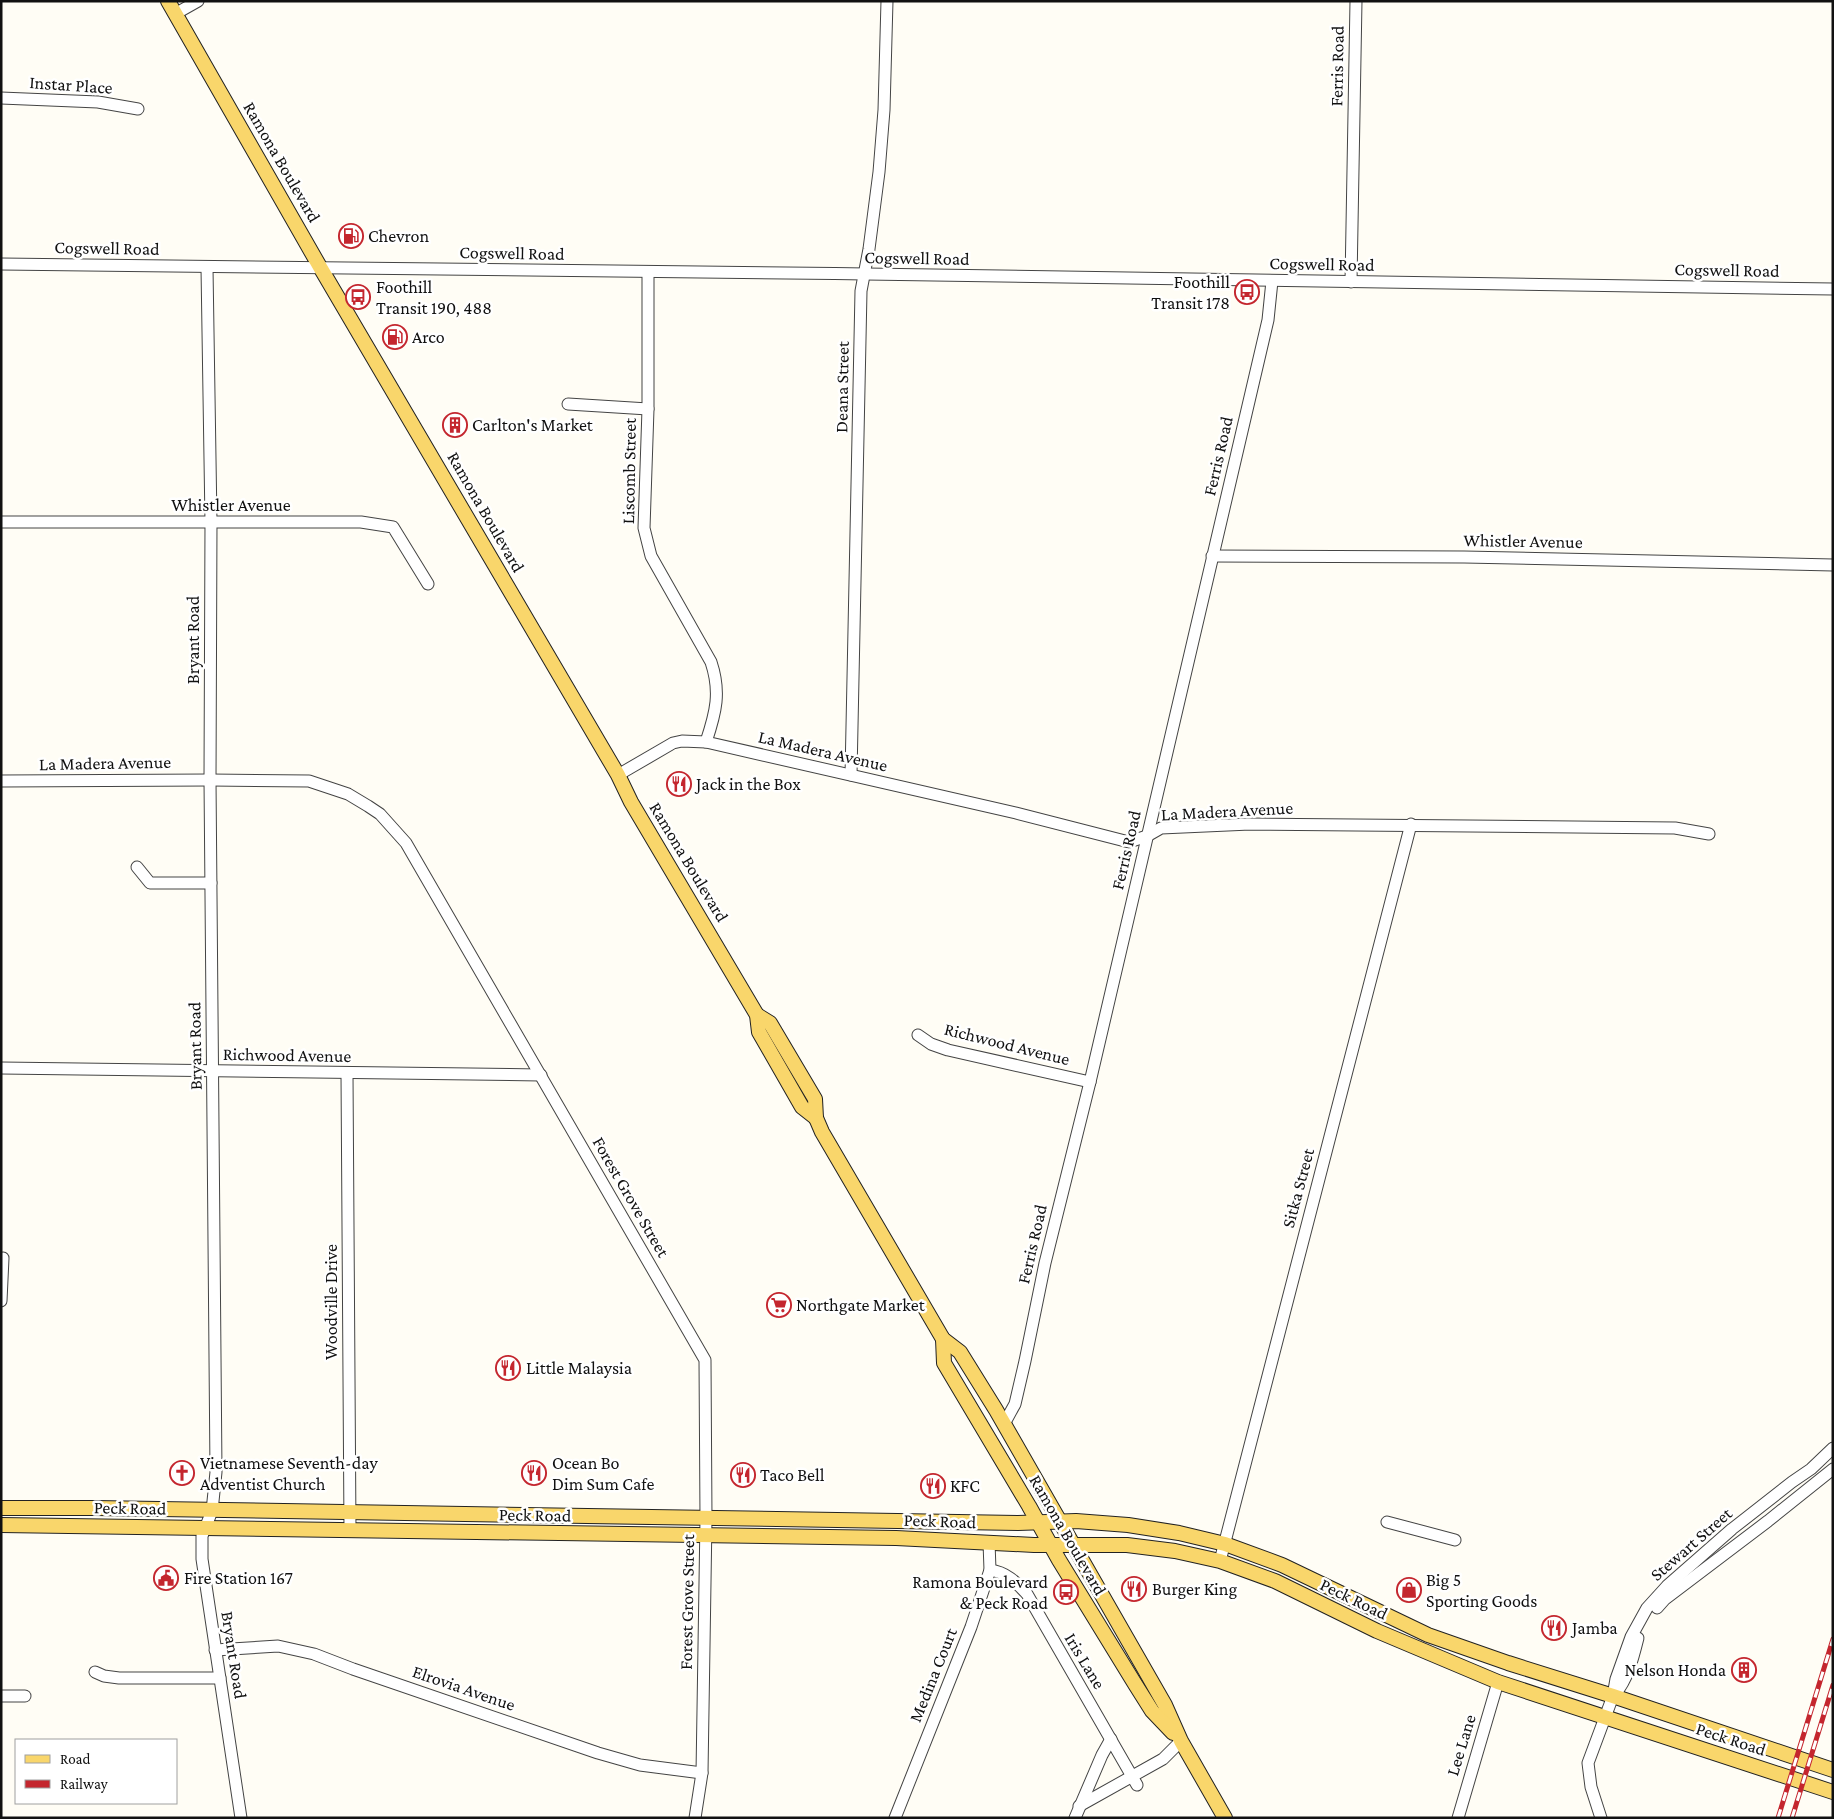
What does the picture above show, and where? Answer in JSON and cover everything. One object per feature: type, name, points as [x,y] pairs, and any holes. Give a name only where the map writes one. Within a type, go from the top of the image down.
[{"type":"main road","name":"Ramona Boulevard","points":[[168,1],[320,267],[757,1015],[759,1032],[797,1099],[802,1107],[816,1118],[861,1199],[943,1338],[960,1352],[1004,1424],[1165,1705],[1180,1741],[1225,1818]]},
{"type":"main road","name":"Ramona Boulevard","points":[[943,1338],[944,1363],[1052,1545],[1064,1569],[1152,1711],[1180,1741]]},
{"type":"main road","name":"Peck Road","points":[[1,1508],[706,1519],[1038,1523],[1060,1521],[1136,1526],[1179,1533],[1225,1544],[1282,1565],[1428,1635],[1833,1770]]},
{"type":"main road","points":[[514,1515],[514,1533]]},
{"type":"main road","points":[[881,1538],[882,1521]]},
{"type":"main road","name":"Peck Road","points":[[1,1525],[881,1538],[1052,1545],[1128,1545],[1175,1551],[1220,1561],[1275,1581],[1377,1631],[1498,1682],[1833,1792]]},
{"type":"street","points":[[175,14],[198,1]]},
{"type":"street","name":"Deana Street","points":[[851,775],[861,291],[869,249],[879,172],[884,110],[887,1]]},
{"type":"street","name":"Ferris Road","points":[[1351,282],[1356,1]]},
{"type":"street","name":"Instar Place","points":[[1,98],[98,102],[138,109]]},
{"type":"street","name":"Cogswell Road","points":[[1,264],[207,268],[320,267],[864,274],[1833,289]]},
{"type":"street","name":"Bryant Road","points":[[207,268],[216,1472],[212,1510],[202,1536],[202,1558],[241,1818]]},
{"type":"street","name":"Liscomb Street","points":[[648,272],[648,409],[644,528],[651,556],[710,662],[716,678],[715,712],[706,742]]},
{"type":"street","name":"Ferris Road","points":[[1004,1424],[1015,1404],[1026,1361],[1045,1263],[1090,1082],[1268,320],[1272,281]]},
{"type":"street","points":[[568,404],[648,409]]},
{"type":"street","name":"Whistler Avenue","points":[[1,522],[361,522],[394,527],[428,584]]},
{"type":"street","name":"Whistler Avenue","points":[[1212,556],[1483,557],[1833,565]]},
{"type":"street","name":"La Madera Avenue","points":[[618,775],[674,743],[682,741],[706,742],[1008,811],[1129,842],[1147,836],[1161,828],[1250,824],[1411,824],[1675,828],[1709,834]]},
{"type":"street","name":"La Madera Avenue","points":[[1,782],[210,780]]},
{"type":"street","name":"Forest Grove Street","points":[[210,780],[309,781],[348,794],[380,814],[406,843],[705,1360],[706,1519],[702,1773],[695,1818]]},
{"type":"street","name":"Sitka Street","points":[[1220,1561],[1411,824]]},
{"type":"street","points":[[137,867],[150,883],[211,884]]},
{"type":"street","name":"Richwood Avenue","points":[[918,1035],[931,1044],[948,1050],[1090,1082]]},
{"type":"street","name":"Richwood Avenue","points":[[1,1068],[213,1070],[347,1074],[541,1075]]},
{"type":"street","name":"Woodville Drive","points":[[347,1074],[350,1530]]},
{"type":"street","points":[[1,1301],[3,1258]]},
{"type":"street","name":"Stewart Street","points":[[1601,1818],[1590,1787],[1588,1763],[1613,1696],[1616,1679],[1631,1637],[1647,1608],[1659,1594],[1732,1529],[1811,1469],[1833,1448]]},
{"type":"street","name":"Stewart Street","points":[[1613,1696],[1623,1685],[1638,1637],[1651,1615],[1665,1599],[1833,1469]]},
{"type":"street","points":[[1387,1522],[1455,1540]]},
{"type":"street","name":"Medina Court","points":[[896,1818],[971,1627],[990,1570],[989,1542]]},
{"type":"street","name":"Iris Lane","points":[[990,1570],[998,1571],[1009,1577],[1027,1594],[1135,1781]]},
{"type":"street","name":"Elrovia Avenue","points":[[215,1650],[278,1646],[314,1654],[598,1753],[640,1765],[702,1773]]},
{"type":"street","points":[[95,1672],[104,1676],[118,1678],[220,1678]]},
{"type":"street","name":"Lee Lane","points":[[1458,1818],[1498,1682]]},
{"type":"street","points":[[1,1696],[24,1696]]},
{"type":"street","points":[[1075,1818],[1102,1755],[1111,1739]]},
{"type":"street","points":[[1079,1806],[1135,1781],[1163,1759],[1180,1741]]},
{"type":"railway","points":[[1778,1818],[1833,1639]]},
{"type":"railway","points":[[1792,1818],[1833,1685]]},
{"type":"place","name":"Chevron","points":[[351,236]]},
{"type":"place","name":"Foothill Transit 178","points":[[1247,292]]},
{"type":"place","name":"Foothill Transit 190, 488","points":[[358,297]]},
{"type":"place","name":"Arco","points":[[395,337]]},
{"type":"place","name":"Carlton's Market","points":[[455,425]]},
{"type":"place","name":"Jack in the Box","points":[[679,784]]},
{"type":"place","name":"Northgate Market","points":[[779,1305]]},
{"type":"place","name":"Little Malaysia","points":[[508,1368]]},
{"type":"place","name":"Vietnamese Seventh-day Adventist Church","points":[[182,1473]]},
{"type":"place","name":"Ocean Bo Dim Sum Cafe","points":[[534,1473]]},
{"type":"place","name":"Taco Bell","points":[[743,1475]]},
{"type":"place","name":"KFC","points":[[933,1486]]},
{"type":"place","name":"Fire Station 167","points":[[166,1578]]},
{"type":"place","name":"Burger King","points":[[1134,1589]]},
{"type":"place","name":"Big 5 Sporting Goods","points":[[1409,1590]]},
{"type":"place","name":"Ramona Boulevard & Peck Road","points":[[1066,1592]]},
{"type":"place","name":"Jamba","points":[[1554,1628]]},
{"type":"place","name":"Nelson Honda","points":[[1744,1670]]}]
